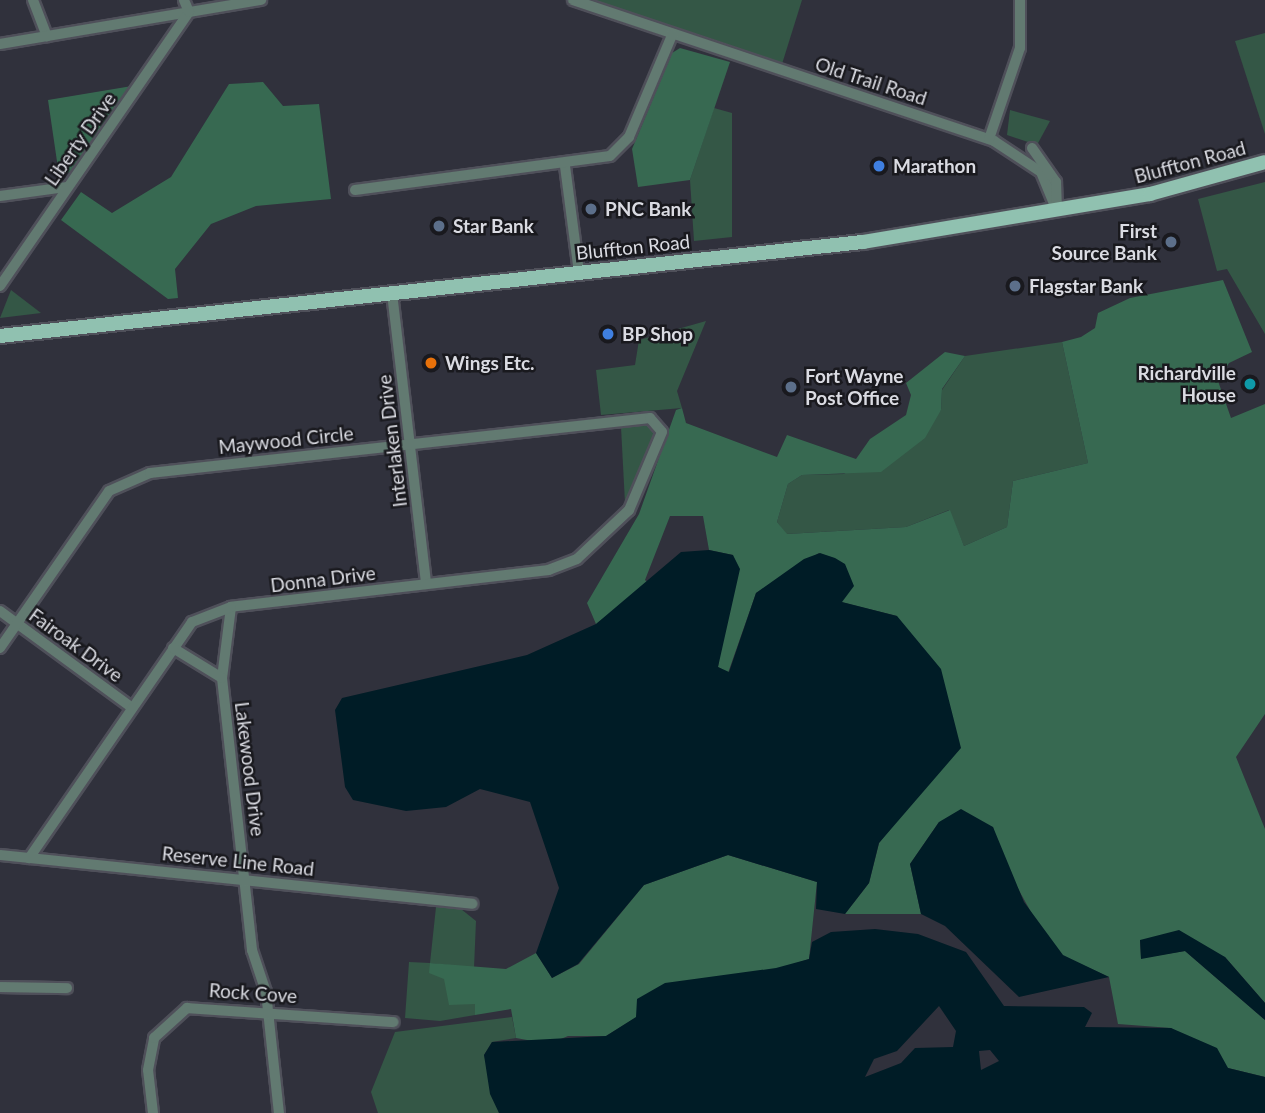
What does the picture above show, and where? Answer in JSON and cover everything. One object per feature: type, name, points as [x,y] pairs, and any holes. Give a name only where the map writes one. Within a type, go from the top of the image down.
[{"type":"main road","name":"Bluffton Road","points":[[0,336],[863,242],[1057,211],[1265,162]]},
{"type":"street","points":[[33,0],[47,36]]},
{"type":"street","points":[[184,0],[189,12]]},
{"type":"street","points":[[0,44],[261,0]]},
{"type":"street","name":"Old Trail Road","points":[[573,0],[992,140],[1041,172],[1057,211]]},
{"type":"street","points":[[992,140],[1020,48],[1020,0]]},
{"type":"street","name":"Liberty Drive","points":[[0,286],[189,12]]},
{"type":"street","points":[[355,190],[565,166],[610,156],[629,137],[672,35]]},
{"type":"street","points":[[1032,148],[1056,182],[1057,211]]},
{"type":"street","points":[[565,166],[579,272]]},
{"type":"street","points":[[0,196],[67,187]]},
{"type":"street","name":"Interlaken Drive","points":[[392,293],[426,584]]},
{"type":"street","name":"Maywood Circle","points":[[0,648],[109,491],[139,477],[650,418],[658,423]]},
{"type":"street","name":"Donna Drive","points":[[30,858],[131,707],[192,622],[231,607],[549,570],[592,550],[641,488],[662,432],[658,423]]},
{"type":"street","name":"Lakewood Drive","points":[[231,607],[222,678],[247,881],[252,950],[267,1010],[279,1113]]},
{"type":"street","name":"Fairoak Drive","points":[[0,611],[131,707]]},
{"type":"street","name":"Lakewood Drive","points":[[173,648],[222,678]]},
{"type":"street","name":"Reserve Line Road","points":[[0,855],[472,904]]},
{"type":"street","points":[[0,986],[67,988]]},
{"type":"street","name":"Rock Cove","points":[[153,1113],[148,1070],[154,1038],[177,1013],[200,1006],[394,1022]]},
{"type":"green space","points":[[588,0],[802,0],[782,64]]},
{"type":"green space","points":[[1265,33],[1265,134],[1235,41]]},
{"type":"green space","points":[[680,48],[730,62],[690,180],[638,187],[632,149],[672,53]]},
{"type":"green space","points":[[263,82],[283,106],[319,104],[331,199],[256,206],[211,224],[175,269],[178,298],[168,299],[61,220],[81,192],[112,213],[171,177],[229,84]]},
{"type":"green space","points":[[132,86],[71,172],[59,175],[48,100]]},
{"type":"green space","points":[[714,108],[732,113],[732,237],[694,241],[690,180]]},
{"type":"green space","points":[[1010,110],[1050,121],[1037,145],[1007,135]]},
{"type":"green space","points":[[1265,182],[1265,334],[1227,269],[1217,271],[1198,199]]},
{"type":"green space","points":[[1223,280],[1252,352],[1229,363],[1218,381],[1231,418],[1265,404],[1265,714],[1236,757],[1265,829],[1265,1003],[1225,957],[1140,940],[1141,958],[1185,951],[1265,1020],[1265,1077],[1228,1068],[1171,1028],[1118,1024],[1109,977],[1063,956],[1041,930],[1001,858],[993,827],[939,822],[910,864],[921,914],[845,914],[869,883],[879,843],[917,796],[897,616],[841,602],[819,553],[756,593],[728,673],[718,667],[733,555],[709,550],[703,516],[670,516],[645,580],[649,584],[596,624],[587,603],[639,514],[676,410],[682,408],[686,423],[777,457],[787,435],[856,459],[870,439],[906,415],[911,395],[906,383],[945,352],[965,356],[942,389],[941,410],[925,438],[881,472],[802,475],[788,484],[777,522],[787,534],[906,527],[950,510],[964,546],[1007,527],[1013,481],[1088,463],[1062,342],[1081,337],[1095,328],[1098,313],[1130,298]]},
{"type":"green space","points":[[11,290],[41,313],[0,318]]},
{"type":"green space","points":[[706,321],[677,391],[682,408],[601,415],[596,370],[635,365],[639,340]]},
{"type":"green space","points":[[1062,342],[1088,463],[1013,481],[1007,527],[964,546],[949,510],[906,527],[786,534],[777,522],[788,484],[802,475],[844,474],[941,410],[942,390],[965,356]]},
{"type":"green space","points":[[648,424],[656,434],[625,503],[621,427]]},
{"type":"green space","points":[[728,855],[817,882],[809,959],[637,1017],[606,1036],[568,1036],[549,1044],[516,1038],[511,1009],[475,1015],[475,1004],[449,1005],[444,979],[429,973],[430,963],[506,969],[536,953],[552,978],[579,964],[644,885]]},
{"type":"green space","points":[[436,907],[461,909],[476,921],[474,968],[430,963]]},
{"type":"green space","points":[[409,962],[430,963],[475,1004],[475,1015],[440,1021],[405,1018]]},
{"type":"green space","points":[[512,1017],[516,1038],[492,1042],[484,1055],[499,1113],[378,1113],[371,1092],[395,1032]]},
{"type":"water","points":[[709,550],[733,555],[740,569],[718,667],[729,672],[756,593],[804,559],[820,553],[835,558],[845,564],[854,586],[842,602],[897,616],[941,669],[961,748],[879,843],[869,883],[845,914],[816,909],[817,882],[728,855],[644,885],[578,964],[552,978],[536,953],[559,888],[530,802],[480,789],[446,807],[406,811],[353,800],[345,787],[335,710],[342,698],[527,655],[596,624],[681,552]]},
{"type":"water","points":[[961,809],[993,827],[1024,902],[1063,955],[1109,977],[1019,997],[945,926],[921,914],[910,864],[939,822]]},
{"type":"water","points":[[875,929],[918,934],[966,952],[1004,1006],[1084,1007],[1092,1013],[1085,1027],[1171,1028],[1217,1048],[1228,1068],[1265,1077],[1265,1113],[499,1113],[490,1094],[484,1055],[492,1042],[606,1036],[636,1017],[637,999],[665,983],[776,968],[809,959],[812,942],[831,932]],"holes":[[[939,1006],[956,1031],[953,1047],[915,1048],[901,1063],[865,1077],[874,1059],[897,1051]],[[990,1050],[999,1061],[981,1070],[979,1051]]]},
{"type":"water","points":[[1179,930],[1225,957],[1265,1003],[1265,1020],[1185,951],[1141,959],[1140,940]]},
{"type":"place","name":"Marathon","points":[[879,166]]},
{"type":"place","name":"PNC Bank","points":[[591,209]]},
{"type":"place","name":"Star Bank","points":[[439,226]]},
{"type":"place","name":"First Source Bank","points":[[1171,242]]},
{"type":"place","name":"Flagstar Bank","points":[[1015,286]]},
{"type":"place","name":"BP Shop","points":[[608,334]]},
{"type":"place","name":"Wings Etc.","points":[[431,363]]},
{"type":"place","name":"Richardville House","points":[[1250,384]]},
{"type":"place","name":"Fort Wayne Post Office","points":[[791,387]]}]
